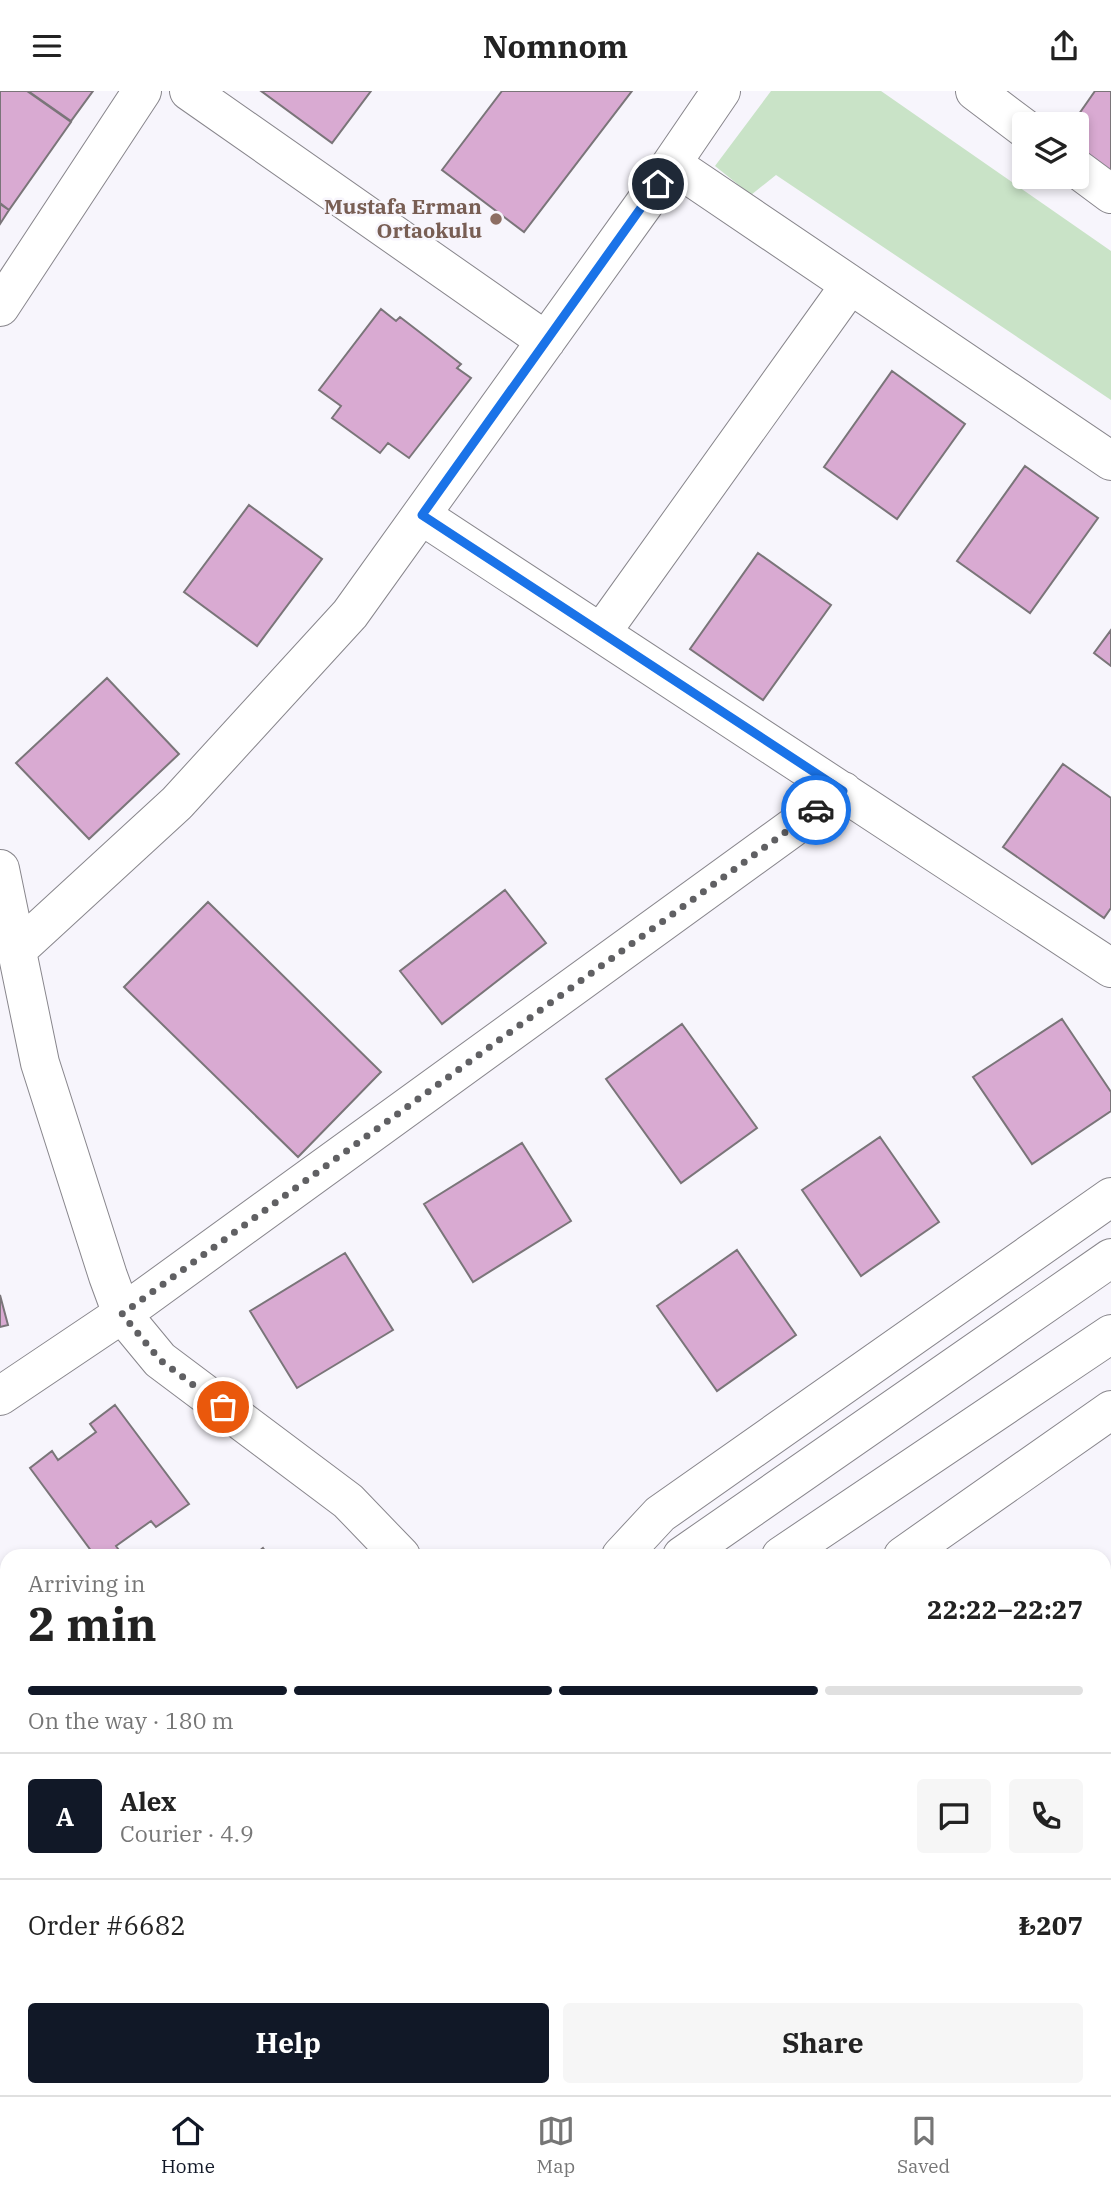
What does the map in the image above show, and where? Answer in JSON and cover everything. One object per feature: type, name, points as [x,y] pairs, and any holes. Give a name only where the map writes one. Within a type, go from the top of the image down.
[{"type":"street","points":[[0,307],[142,91]]},
{"type":"street","points":[[189,91],[547,341]]},
{"type":"street","points":[[17,950],[177,803],[350,614],[547,341],[722,91]]},
{"type":"street","points":[[975,91],[1012,119]]},
{"type":"street","points":[[672,164],[1111,461]]},
{"type":"street","points":[[1089,178],[1111,194]]},
{"type":"street","points":[[601,633],[850,285]]},
{"type":"street","points":[[422,515],[1111,968]]},
{"type":"street","points":[[0,1397],[122,1314],[843,791]]},
{"type":"street","points":[[1,873],[40,1063],[122,1314],[160,1360],[348,1501],[394,1549]]},
{"type":"street","points":[[628,1549],[660,1514],[1111,1197]]},
{"type":"street","points":[[692,1549],[1111,1258]]},
{"type":"street","points":[[791,1549],[1111,1334]]},
{"type":"street","points":[[913,1549],[1111,1410]]},
{"type":"green space","points":[[771,91],[881,91],[1012,182],[1012,189],[1022,189],[1111,251],[1111,400],[776,175],[751,195],[715,166]]},
{"type":"building","points":[[0,91],[27,91],[71,122],[9,210],[0,203]]},
{"type":"building","points":[[28,91],[93,91],[71,121]]},
{"type":"building","points":[[261,91],[371,91],[332,143]]},
{"type":"building","points":[[502,91],[632,91],[524,232],[442,170]]},
{"type":"building","points":[[1095,91],[1111,91],[1111,174],[1089,160],[1089,112],[1080,112]]},
{"type":"building","points":[[0,204],[9,210],[0,224]]},
{"type":"building","points":[[381,309],[396,321],[400,317],[461,364],[457,368],[471,378],[409,458],[388,443],[380,453],[332,418],[341,406],[319,390]]},
{"type":"building","points":[[892,371],[965,424],[897,519],[824,467]]},
{"type":"building","points":[[1025,466],[1098,518],[1030,613],[957,561]]},
{"type":"building","points":[[249,505],[322,559],[257,646],[184,592]]},
{"type":"building","points":[[758,553],[831,605],[763,700],[690,649]]},
{"type":"building","points":[[1111,630],[1111,666],[1094,653]]},
{"type":"building","points":[[107,678],[179,754],[89,839],[16,763]]},
{"type":"building","points":[[1063,764],[1111,798],[1111,908],[1104,918],[1003,847]]},
{"type":"building","points":[[505,890],[546,943],[442,1024],[400,971]]},
{"type":"building","points":[[208,902],[381,1072],[298,1157],[124,987]]},
{"type":"building","points":[[1062,1019],[1111,1092],[1111,1111],[1032,1164],[973,1077]]},
{"type":"building","points":[[682,1024],[757,1128],[681,1183],[606,1079]]},
{"type":"building","points":[[880,1137],[939,1222],[861,1276],[802,1190]]},
{"type":"building","points":[[522,1143],[571,1221],[473,1282],[424,1204]]},
{"type":"building","points":[[737,1250],[796,1335],[717,1391],[657,1306]]},
{"type":"building","points":[[345,1253],[393,1330],[297,1388],[250,1311]]},
{"type":"building","points":[[0,1295],[8,1325],[0,1327]]},
{"type":"building","points":[[115,1405],[189,1504],[156,1527],[151,1521],[116,1546],[118,1549],[90,1549],[30,1468],[52,1451],[58,1460],[96,1432],[90,1424]]},
{"type":"way so far","points":[[223,1407],[160,1360],[122,1314],[816,810]]},
{"type":"place","name":"Mustafa Erman Ortaokulu","points":[[496,219]]},
{"type":"route","points":[[658,184],[422,515],[843,791],[816,810]]}]
